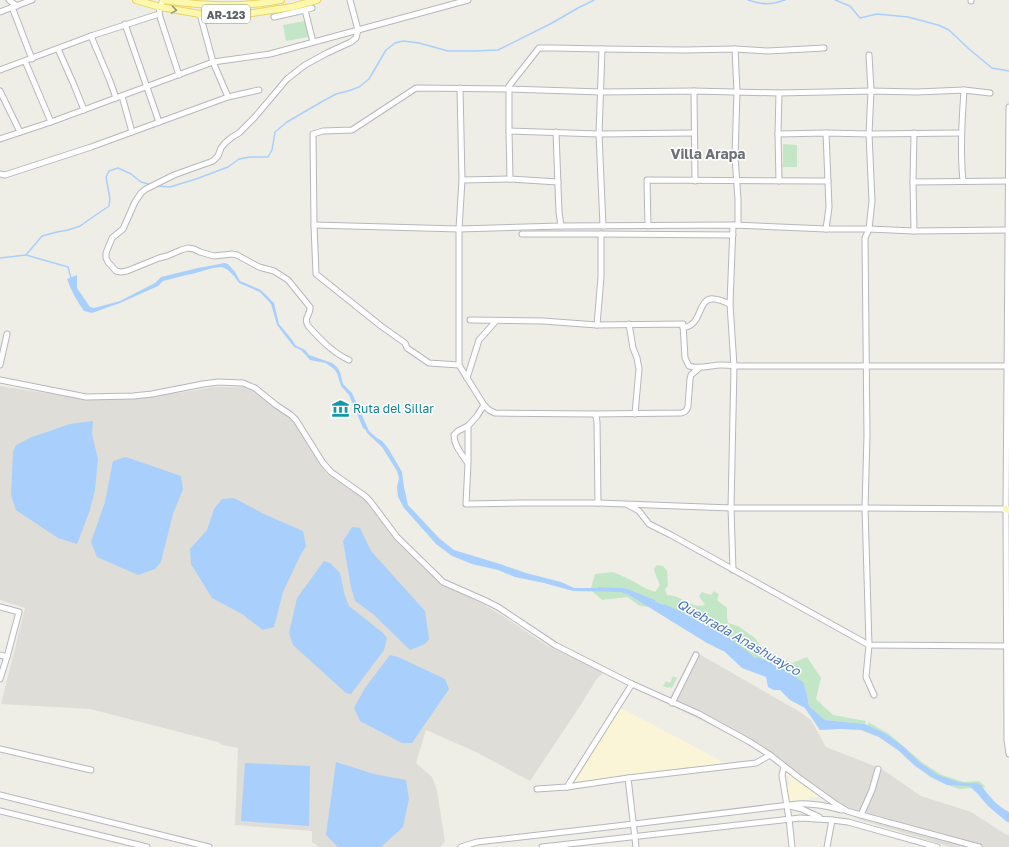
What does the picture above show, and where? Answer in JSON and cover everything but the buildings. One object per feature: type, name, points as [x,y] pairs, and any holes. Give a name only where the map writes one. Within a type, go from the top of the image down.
[{"type":"main road","name":"AR-123","points":[[136,0],[160,11],[200,14],[246,14],[292,7],[317,0]]},
{"type":"main road","name":"AR-123","points":[[163,0],[191,4],[233,6],[262,4],[281,0]]},
{"type":"street","points":[[9,0],[15,6],[32,59]]},
{"type":"street","points":[[0,12],[32,0]]},
{"type":"street","points":[[163,0],[160,11],[179,76]]},
{"type":"street","points":[[349,360],[333,351],[306,324],[310,307],[288,280],[274,271],[259,267],[237,255],[232,254],[214,256],[188,248],[121,272],[116,271],[108,262],[106,253],[112,238],[123,229],[135,202],[141,193],[174,175],[213,161],[218,156],[225,143],[232,137],[239,134],[287,79],[305,65],[356,38],[358,30],[350,0]]},
{"type":"street","points":[[0,139],[179,76],[213,62],[270,54],[459,1],[468,0]]},
{"type":"street","points":[[274,17],[312,8]]},
{"type":"street","points":[[305,10],[313,42]]},
{"type":"street","points":[[0,70],[160,11]]},
{"type":"street","points":[[200,14],[213,62],[228,97]]},
{"type":"street","points":[[125,24],[159,122]]},
{"type":"street","points":[[91,36],[116,98]]},
{"type":"street","points":[[510,179],[508,131],[509,86],[539,48],[735,49],[768,51],[824,48]]},
{"type":"street","points":[[58,49],[84,110]]},
{"type":"street","points":[[602,49],[599,134],[603,226]]},
{"type":"street","points":[[733,570],[731,508],[734,366],[730,304],[737,180],[735,156],[737,92],[735,49]]},
{"type":"street","points":[[869,55],[871,91],[869,134],[872,200],[869,229],[866,238],[867,435],[865,508],[869,645],[866,677],[874,696]]},
{"type":"street","points":[[26,61],[51,122]]},
{"type":"street","points":[[459,365],[429,363],[407,348],[404,344],[316,274],[313,134],[323,131],[352,130],[416,88],[601,92],[694,91],[779,93],[871,91],[917,92],[964,90],[990,93]]},
{"type":"street","points":[[460,88],[462,180],[459,228],[459,365],[484,405],[495,413],[681,413],[687,410],[691,375],[699,368]]},
{"type":"street","points":[[0,174],[5,175],[38,164],[228,97],[259,90]]},
{"type":"street","points":[[963,182],[961,133],[964,90]]},
{"type":"street","points":[[694,91],[695,180]]},
{"type":"street","points":[[779,93],[779,181]]},
{"type":"street","points":[[0,94],[20,132]]},
{"type":"street","points":[[122,96],[132,132]]},
{"type":"street","points":[[1009,107],[1009,754]]},
{"type":"street","points":[[508,131],[599,134],[694,133]]},
{"type":"street","points":[[556,132],[559,212],[561,226]]},
{"type":"street","points":[[826,133],[829,207],[826,229]]},
{"type":"street","points":[[914,133],[912,182],[914,230]]},
{"type":"street","points":[[778,134],[961,133]]},
{"type":"street","points":[[462,180],[510,179],[558,182]]},
{"type":"street","points":[[648,226],[647,180],[828,181]]},
{"type":"street","points":[[912,182],[1009,181]]},
{"type":"street","points":[[314,225],[459,228],[735,225],[826,229],[1008,230]]},
{"type":"street","points":[[522,234],[733,235]]},
{"type":"street","points":[[596,325],[601,277],[601,234]]},
{"type":"street","points":[[683,328],[691,326],[696,321],[703,304],[706,301],[713,299],[730,304]]},
{"type":"street","points":[[470,320],[543,321],[596,325],[683,324],[685,358],[689,366],[699,368],[721,365],[1008,366]]},
{"type":"street","points":[[467,378],[479,340],[496,321]]},
{"type":"street","points":[[628,324],[639,369],[635,414]]},
{"type":"street","points":[[0,365],[7,334]]},
{"type":"street","points":[[0,380],[86,396],[133,396],[152,394],[218,382],[243,383],[255,388],[296,420],[323,463],[331,472],[370,500],[397,537],[444,582],[498,607],[555,645],[632,684],[726,728],[770,755],[815,790],[847,811]]},
{"type":"street","points":[[468,463],[454,440],[454,435],[458,431],[468,426],[484,405]]},
{"type":"street","points":[[593,414],[596,416],[597,422],[598,503]]},
{"type":"street","points":[[468,426],[466,504],[598,503],[731,508],[1008,509]]},
{"type":"street","points":[[627,505],[639,511],[654,527],[869,645],[1008,646]]},
{"type":"street","points":[[0,607],[19,612],[0,679]]},
{"type":"street","points":[[0,655],[7,657]]},
{"type":"street","points":[[672,703],[696,655]]},
{"type":"street","points":[[566,787],[632,684]]},
{"type":"street","points":[[0,749],[90,770]]},
{"type":"street","points":[[537,789],[566,787],[756,763],[770,755]]},
{"type":"street","points":[[784,767],[782,775],[792,847]]},
{"type":"street","points":[[861,815],[872,790],[878,769]]},
{"type":"street","points":[[628,778],[636,847]]},
{"type":"street","points":[[0,795],[209,847]]},
{"type":"street","points":[[461,847],[476,842],[805,804],[847,811],[979,847]]},
{"type":"street","points":[[787,805],[802,809],[822,819]]},
{"type":"street","points":[[0,811],[148,847]]},
{"type":"street","points":[[542,847],[800,818],[848,822],[937,847]]},
{"type":"street","points":[[827,847],[832,820]]},
{"type":"shaded area","points":[[0,386],[85,399],[179,393],[213,387],[243,387],[255,391],[290,417],[326,473],[365,500],[396,541],[443,585],[483,604],[546,645],[604,672],[596,680],[530,781],[476,752],[426,730],[416,763],[432,777],[437,790],[445,842],[440,847],[319,847],[312,842],[312,831],[235,825],[238,748],[90,709],[1,704],[25,608],[0,600]]},
{"type":"shaded area","points":[[694,651],[800,712],[811,720],[826,747],[882,769],[921,796],[971,812],[1005,834],[1009,835],[1009,847],[951,847],[864,821],[846,814],[773,760],[738,739],[667,703]]},
{"type":"green space","points":[[305,21],[308,37],[286,41],[283,25]]},
{"type":"green space","points":[[783,144],[797,145],[797,167],[783,167]]},
{"type":"green space","points":[[657,565],[663,566],[667,571],[668,586],[665,589],[667,595],[677,597],[697,606],[701,606],[705,605],[699,596],[702,592],[711,595],[714,591],[719,595],[717,600],[727,608],[728,623],[738,626],[755,638],[761,646],[792,663],[807,657],[821,678],[816,699],[833,715],[866,721],[865,724],[825,720],[809,706],[803,683],[772,663],[756,658],[730,639],[683,613],[625,589],[591,588],[595,574],[613,572],[655,592],[660,585],[654,569]]},
{"type":"green space","points":[[592,591],[620,592],[629,595],[650,607],[640,606],[627,597],[602,600]]},
{"type":"green space","points":[[673,676],[677,678],[672,688],[663,686],[666,681],[670,683]]},
{"type":"green space","points":[[868,722],[889,734],[923,763],[942,775],[964,782],[979,781],[986,787],[959,789],[930,777],[900,748],[868,730]]},
{"type":"sand","points":[[621,708],[727,764],[569,785]]},
{"type":"sand","points":[[787,771],[818,795],[817,798],[810,797],[809,800],[790,801],[787,786],[790,786],[789,776],[786,775]]},
{"type":"water","points":[[224,263],[228,264],[240,281],[261,290],[274,303],[279,324],[295,345],[305,350],[309,355],[332,363],[337,367],[343,384],[352,393],[369,431],[382,441],[388,448],[402,472],[408,505],[440,539],[454,550],[526,573],[561,582],[574,588],[625,589],[683,613],[730,639],[756,658],[772,663],[803,683],[809,706],[825,720],[865,724],[886,734],[904,747],[918,761],[938,775],[958,782],[981,785],[1001,807],[1009,812],[1009,822],[1007,822],[988,806],[969,786],[947,785],[933,778],[915,766],[899,751],[879,737],[861,730],[820,730],[805,708],[790,700],[780,690],[774,690],[768,687],[766,677],[742,668],[725,652],[707,643],[629,595],[620,592],[573,591],[515,577],[498,570],[472,564],[452,556],[436,544],[404,508],[398,497],[397,487],[399,478],[397,471],[382,447],[363,428],[349,395],[341,386],[337,373],[334,369],[326,363],[310,360],[301,350],[294,347],[277,325],[271,304],[260,292],[239,283],[228,270],[222,267],[213,268],[163,281],[158,286],[120,303],[92,313],[84,311],[74,296],[67,279],[77,275],[77,288],[90,307],[94,308],[120,301],[155,283],[161,277]]},
{"type":"water","points":[[93,421],[92,434],[98,459],[95,490],[90,510],[77,544],[58,538],[16,510],[11,495],[13,452],[16,445],[32,437],[70,424]]},
{"type":"water","points":[[126,457],[181,476],[183,489],[173,514],[161,562],[155,569],[138,575],[97,557],[91,542],[105,502],[113,461]]},
{"type":"water","points":[[234,498],[266,515],[303,531],[306,546],[283,592],[274,627],[263,630],[242,614],[212,598],[191,564],[190,549],[207,530],[214,509],[222,499]]},
{"type":"water","points":[[352,527],[360,528],[371,551],[425,611],[429,639],[425,644],[410,650],[373,614],[355,601],[343,541]]},
{"type":"water","points":[[324,561],[330,563],[340,573],[345,596],[349,606],[383,633],[387,638],[384,650],[351,694],[346,693],[293,645],[289,633],[297,598]]},
{"type":"water","points":[[390,655],[398,657],[445,679],[449,689],[412,743],[402,743],[360,721],[354,708],[365,688]]},
{"type":"water","points":[[336,762],[374,774],[406,780],[409,799],[403,827],[381,847],[338,847],[326,835]]},
{"type":"water","points":[[245,763],[310,766],[309,826],[241,821]]},
{"type":"waterway","points":[[157,186],[170,187],[196,179],[228,167],[239,159],[250,157],[268,157],[272,150],[275,132],[287,122],[336,94],[359,87],[369,79],[386,50],[395,43],[403,41],[419,43],[448,51],[498,50],[594,0]]},
{"type":"waterway","points":[[748,0],[767,4],[785,0]]},
{"type":"waterway","points":[[835,0],[850,6],[860,18],[877,14],[908,17],[938,25],[949,30],[992,68],[1009,71]]},
{"type":"waterway","points":[[26,255],[42,236],[80,226],[109,206],[110,199],[106,177],[109,171],[118,168],[131,174],[141,182],[152,185]]},
{"type":"waterway","name":"Quebrada Anashuayco","points":[[0,258],[26,255],[68,267],[71,278]]},
{"type":"waterway","name":"Quebrada Anashuayco","points":[[599,588],[625,589],[655,601]]},
{"type":"waterway","name":"Quebrada Anashuayco","points":[[664,605],[691,617]]},
{"type":"waterway","name":"Quebrada Anashuayco","points":[[700,622],[730,639],[752,656]]},
{"type":"waterway","name":"Quebrada Anashuayco","points":[[757,658],[770,663]]},
{"type":"waterway","name":"Quebrada Anashuayco","points":[[774,665],[790,674],[803,683],[803,685]]},
{"type":"waterway","name":"Quebrada Anashuayco","points":[[970,784],[978,784],[979,786]]},
{"type":"place","name":"Ruta del Sillar","points":[[340,408]]},
{"type":"district","name":"Villa Arapa","points":[[708,153]]}]
